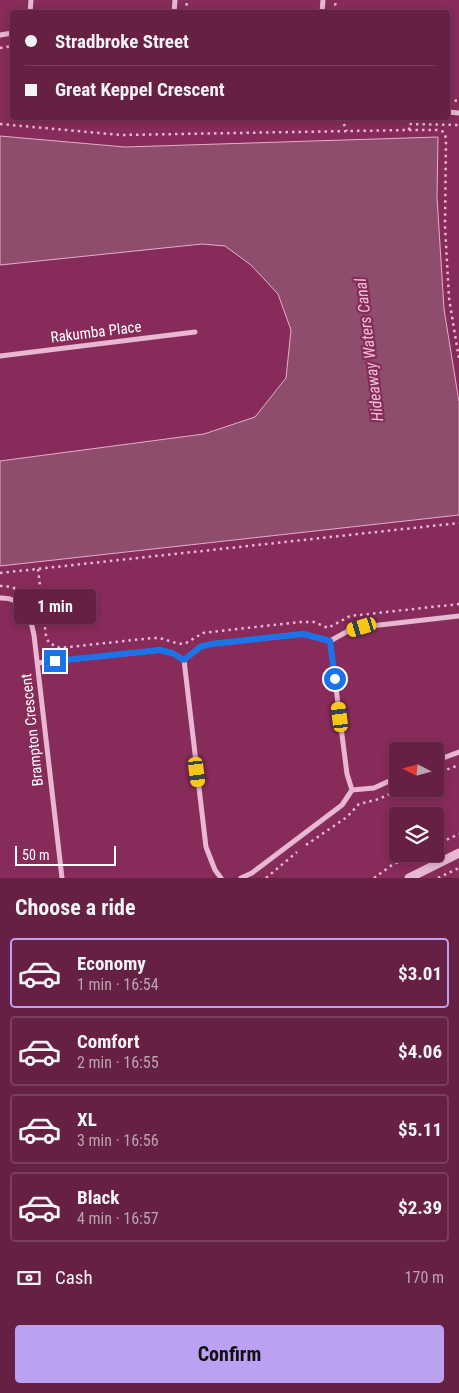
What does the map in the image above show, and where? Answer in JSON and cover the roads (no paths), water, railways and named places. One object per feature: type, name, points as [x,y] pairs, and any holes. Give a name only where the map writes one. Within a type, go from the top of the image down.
[{"type":"street","name":"Rakumba Place","points":[[0,356],[195,332]]},
{"type":"street","name":"Brampton Crescent","points":[[0,598],[11,599],[21,604],[30,616],[38,662],[62,878]]},
{"type":"street","points":[[184,660],[200,647],[211,644],[303,634],[330,641],[348,631],[362,627],[459,616]]},
{"type":"street","points":[[330,641],[347,774],[352,790]]},
{"type":"street","points":[[38,662],[160,650],[172,653],[184,660]]},
{"type":"street","points":[[184,660],[206,846],[214,870],[220,878]]},
{"type":"street","points":[[444,757],[459,752]]},
{"type":"street","points":[[352,790],[374,788],[389,781]]},
{"type":"street","points":[[241,878],[252,873],[342,805],[352,790]]},
{"type":"street","points":[[409,878],[459,853]]},
{"type":"water","name":"Hideaway Waters Canal","points":[[0,136],[125,147],[438,137],[437,197],[444,309],[459,402],[459,515],[0,566],[0,461],[204,434],[255,417],[286,378],[291,330],[278,294],[251,265],[225,246],[202,244],[0,265]]}]
